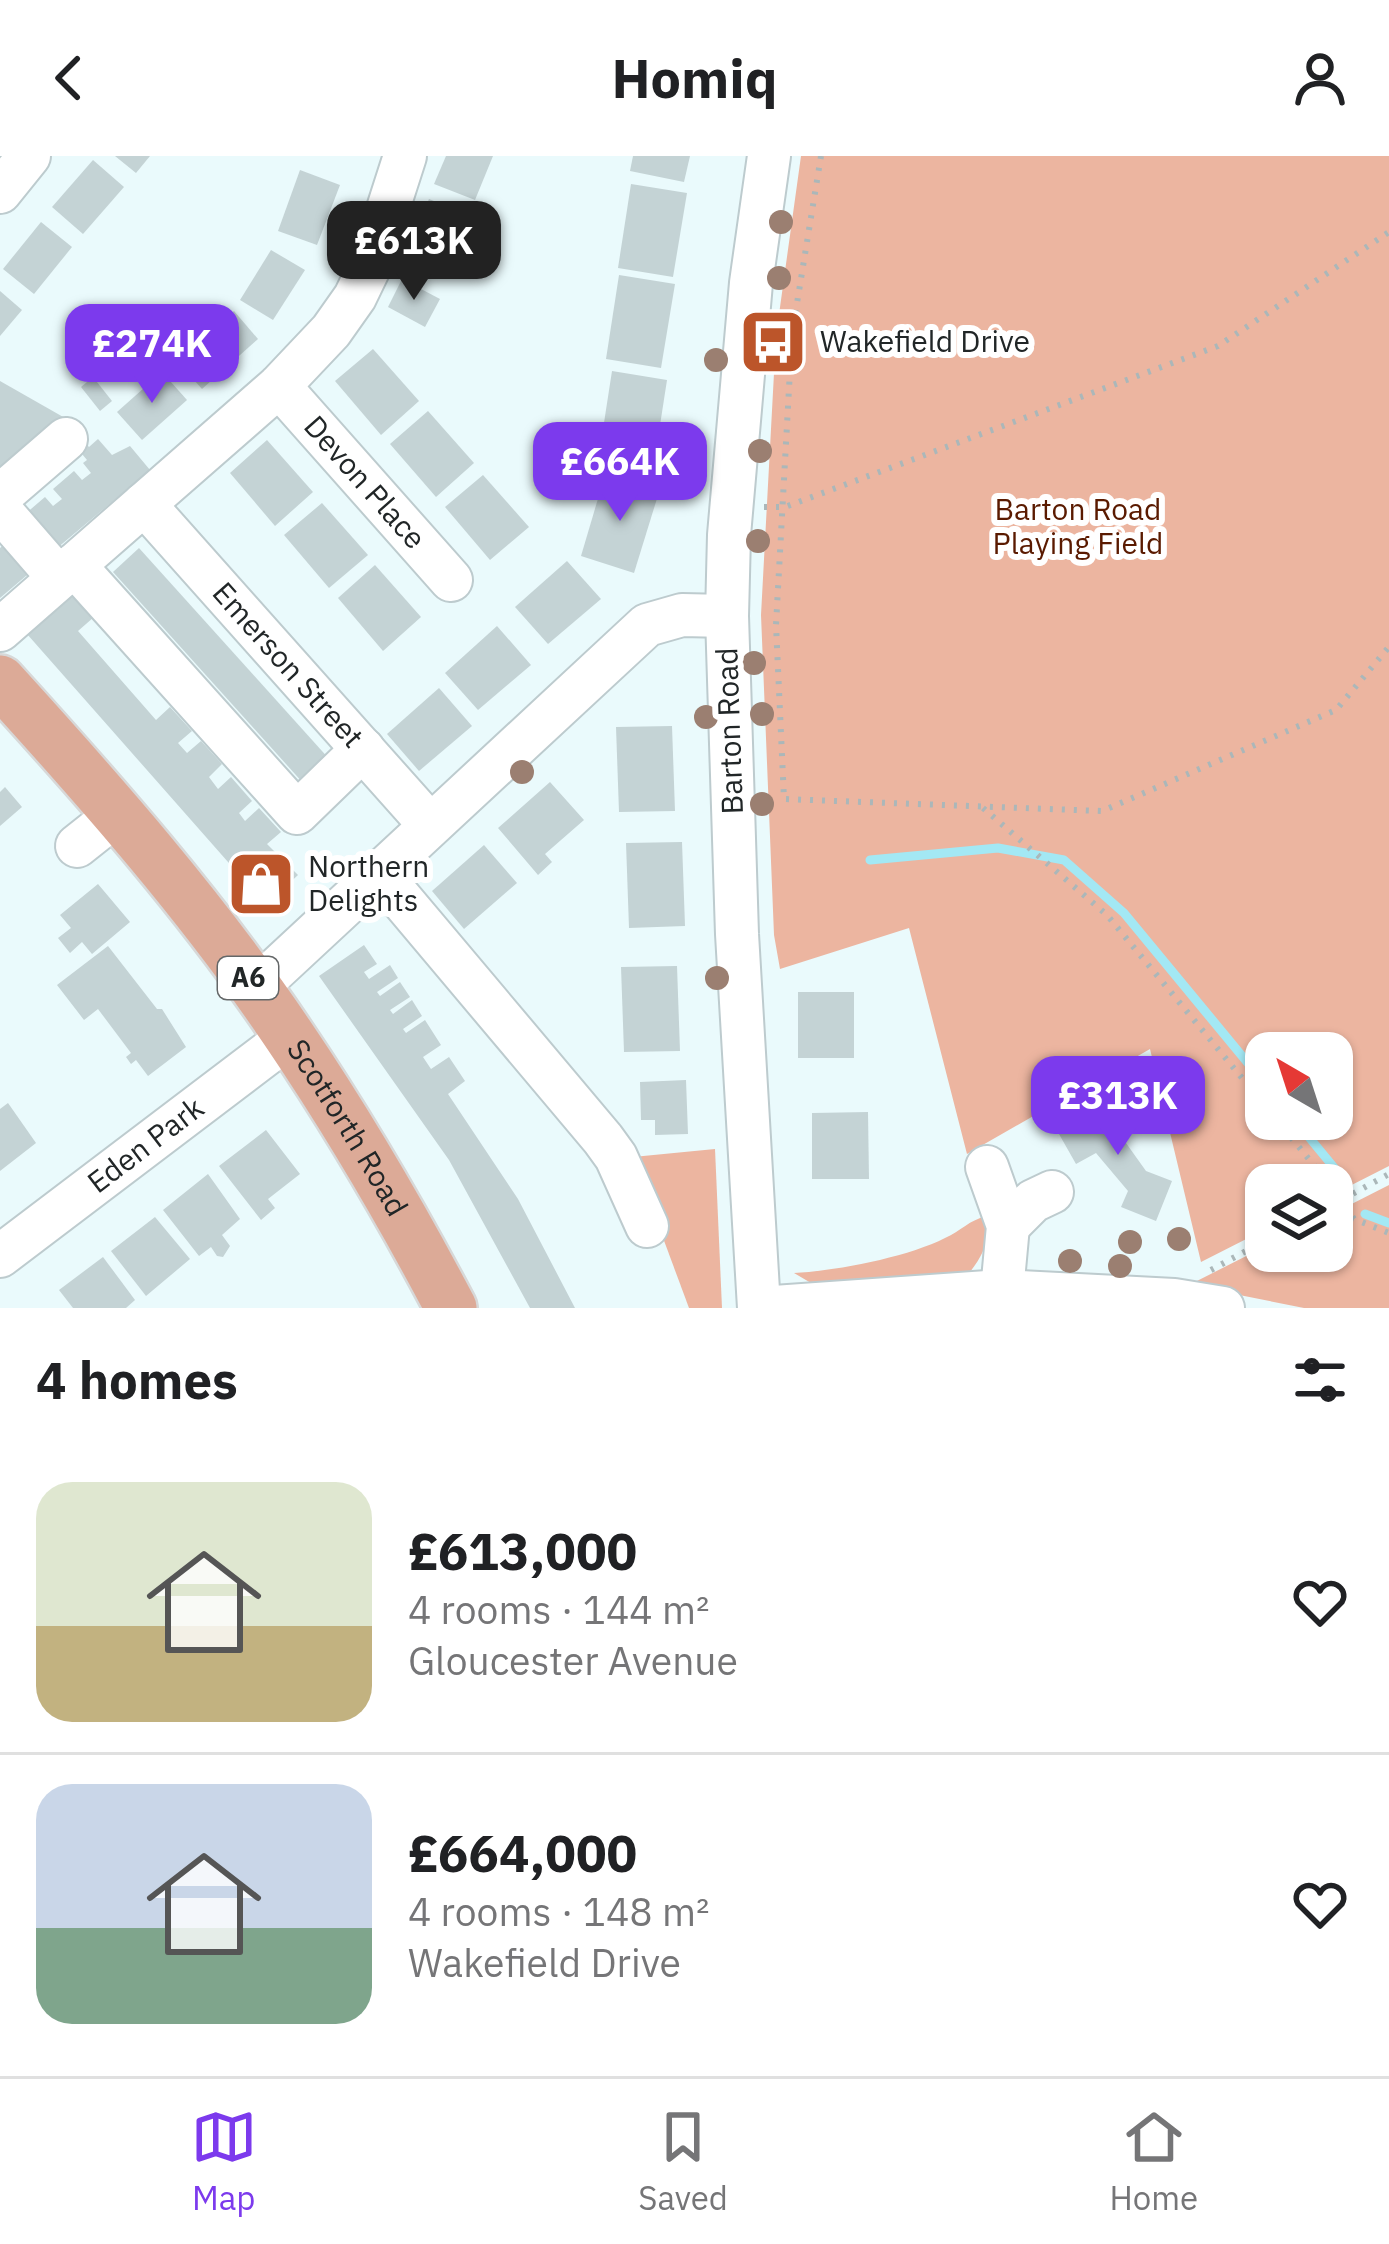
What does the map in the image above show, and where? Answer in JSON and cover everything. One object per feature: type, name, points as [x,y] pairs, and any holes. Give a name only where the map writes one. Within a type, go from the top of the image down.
[{"type":"main road","name":"Scotforth Road","points":[[0,681],[96,831],[256,988],[400,1216],[451,1308]]},
{"type":"street","points":[[0,191],[29,156]]},
{"type":"street","points":[[0,630],[278,386],[331,331],[369,268],[405,156]]},
{"type":"street","name":"Barton Road","points":[[759,1308],[737,934],[727,616],[731,508],[751,283],[769,156]]},
{"type":"street","name":"Devon Place","points":[[278,386],[451,580]]},
{"type":"street","points":[[0,496],[66,439]]},
{"type":"street","name":"Emerson Street","points":[[144,504],[430,825]]},
{"type":"street","points":[[0,510],[67,571],[297,813],[363,748]]},
{"type":"street","points":[[256,988],[647,625],[682,615],[727,616]]},
{"type":"street","points":[[380,874],[603,1139],[647,1226]]},
{"type":"street","name":"Eden Park","points":[[0,1256],[290,1036]]},
{"type":"street","points":[[987,1167],[1008,1226],[1002,1291]]},
{"type":"street","points":[[1008,1226],[1033,1201],[1052,1192]]},
{"type":"street","points":[[759,1308],[1002,1291],[1174,1300],[1214,1290]]},
{"type":"path","points":[[821,156],[792,334],[776,625],[784,799],[1102,811],[1336,710],[1389,647]]},
{"type":"path","points":[[731,508],[784,507],[1218,346],[1389,232]]},
{"type":"path","points":[[980,806],[1107,915],[1245,1082]]},
{"type":"path","points":[[1293,1140],[1313,1164]]},
{"type":"path","points":[[1353,1194],[1389,1174]]},
{"type":"path","points":[[1353,1218],[1389,1233]]},
{"type":"path","points":[[1214,1290],[1245,1260]]},
{"type":"green space","name":"Barton Road Playing Field","points":[[801,156],[1389,156],[1389,1166],[1353,1184],[1353,1164],[1245,1164],[1245,1240],[1201,1262],[1150,1049],[967,1154],[909,928],[780,969],[774,935],[761,615],[776,336]]},
{"type":"green space","points":[[715,1149],[722,1308],[689,1308],[633,1157]]},
{"type":"green space","points":[[1389,1185],[1389,1308],[1304,1308],[1189,1285],[1245,1257],[1245,1272],[1353,1272],[1353,1203]]},
{"type":"green space","points":[[987,1216],[985,1246],[970,1272],[811,1283],[794,1273],[912,1251]]},
{"type":"building","points":[[115,156],[150,156],[136,173]]},
{"type":"building","points":[[446,156],[493,156],[475,200],[434,184]]},
{"type":"building","points":[[633,156],[690,156],[684,182],[630,171]]},
{"type":"building","points":[[93,160],[124,187],[83,234],[52,207]]},
{"type":"building","points":[[300,170],[340,185],[317,245],[278,231]]},
{"type":"building","points":[[631,184],[687,193],[673,277],[618,268]]},
{"type":"building","points":[[429,199],[471,216],[446,275],[405,258]]},
{"type":"building","points":[[41,222],[72,247],[34,294],[3,269]]},
{"type":"building","points":[[271,250],[305,270],[273,320],[240,300]]},
{"type":"building","points":[[619,275],[675,284],[661,368],[606,359]]},
{"type":"building","points":[[402,279],[440,299],[425,327],[388,307]]},
{"type":"building","points":[[0,291],[22,310],[0,336]]},
{"type":"building","points":[[234,311],[258,339],[202,389],[177,361]]},
{"type":"building","points":[[373,349],[419,401],[381,435],[335,381]]},
{"type":"building","points":[[612,371],[667,380],[654,464],[599,455]]},
{"type":"building","points":[[162,372],[187,400],[142,440],[117,412]]},
{"type":"building","points":[[93,377],[112,401],[100,411],[81,387]]},
{"type":"building","points":[[0,381],[72,422],[0,477]]},
{"type":"building","points":[[428,411],[474,463],[436,497],[390,444]]},
{"type":"building","points":[[80,437],[89,447],[98,439],[112,455],[130,446],[150,470],[50,554],[24,515],[45,497],[53,506],[62,499],[53,489],[74,471],[82,480],[91,473],[73,443]]},
{"type":"building","points":[[267,440],[313,492],[275,526],[230,473]]},
{"type":"building","points":[[483,475],[529,527],[490,560],[445,507]]},
{"type":"building","points":[[605,475],[659,492],[634,573],[581,556]]},
{"type":"building","points":[[322,503],[368,555],[329,588],[284,535]]},
{"type":"building","points":[[15,536],[40,564],[0,598],[0,548]]},
{"type":"building","points":[[139,548],[340,771],[313,794],[113,572]]},
{"type":"building","points":[[567,561],[601,599],[548,644],[515,607]]},
{"type":"building","points":[[375,565],[421,617],[383,651],[338,598]]},
{"type":"building","points":[[74,594],[94,617],[78,631],[156,720],[170,707],[192,731],[178,743],[187,753],[201,741],[222,764],[209,777],[218,789],[231,777],[252,801],[239,813],[245,821],[259,808],[281,832],[267,844],[298,875],[266,905],[27,634]]},
{"type":"building","points":[[497,626],[531,665],[478,710],[445,673]]},
{"type":"building","points":[[439,688],[472,726],[419,771],[387,734]]},
{"type":"building","points":[[672,726],[675,811],[619,812],[616,727]]},
{"type":"building","points":[[550,782],[584,820],[545,854],[552,862],[538,875],[498,828]]},
{"type":"building","points":[[5,787],[22,807],[0,826],[0,792]]},
{"type":"building","points":[[682,842],[685,926],[629,928],[626,843]]},
{"type":"building","points":[[484,845],[517,883],[464,929],[432,891]]},
{"type":"building","points":[[98,884],[130,922],[92,954],[82,942],[70,953],[58,938],[71,928],[60,915]]},
{"type":"building","points":[[364,945],[377,964],[364,972],[369,979],[390,965],[398,978],[377,992],[380,996],[400,982],[410,997],[390,1010],[393,1014],[412,1000],[422,1016],[403,1029],[406,1033],[425,1020],[441,1045],[423,1057],[431,1069],[449,1057],[465,1081],[448,1094],[518,1199],[575,1308],[530,1308],[449,1160],[319,976]]},
{"type":"building","points":[[108,946],[157,1009],[162,1009],[186,1047],[148,1076],[136,1060],[131,1064],[126,1057],[131,1053],[98,1009],[84,1020],[57,985]]},
{"type":"building","points":[[677,966],[680,1051],[624,1052],[621,967]]},
{"type":"building","points":[[798,992],[854,992],[854,1058],[798,1058]]},
{"type":"building","points":[[686,1080],[688,1134],[655,1135],[655,1120],[641,1120],[640,1082]]},
{"type":"building","points":[[1115,1100],[1134,1129],[1121,1136],[1146,1171],[1172,1181],[1156,1221],[1121,1207],[1128,1191],[1096,1153],[1076,1164],[1059,1134]]},
{"type":"building","points":[[8,1103],[36,1143],[0,1171],[0,1109]]},
{"type":"building","points":[[868,1112],[869,1179],[812,1179],[812,1113]]},
{"type":"building","points":[[266,1130],[300,1174],[268,1199],[275,1208],[261,1220],[219,1166]]},
{"type":"building","points":[[208,1174],[240,1219],[222,1235],[230,1246],[223,1257],[211,1247],[199,1256],[163,1210]]},
{"type":"building","points":[[155,1217],[190,1259],[146,1296],[111,1251]]},
{"type":"building","points":[[103,1257],[135,1300],[126,1308],[73,1308],[59,1290]]},
{"type":"waterway","points":[[870,860],[998,848],[1064,860],[1124,913],[1245,1060]]},
{"type":"waterway","points":[[1311,1140],[1331,1164]]},
{"type":"waterway","points":[[1365,1214],[1389,1223]]},
{"type":"place","name":"Wakefield Drive","points":[[773,342]]},
{"type":"place","name":"Northern Delights","points":[[261,884]]}]
